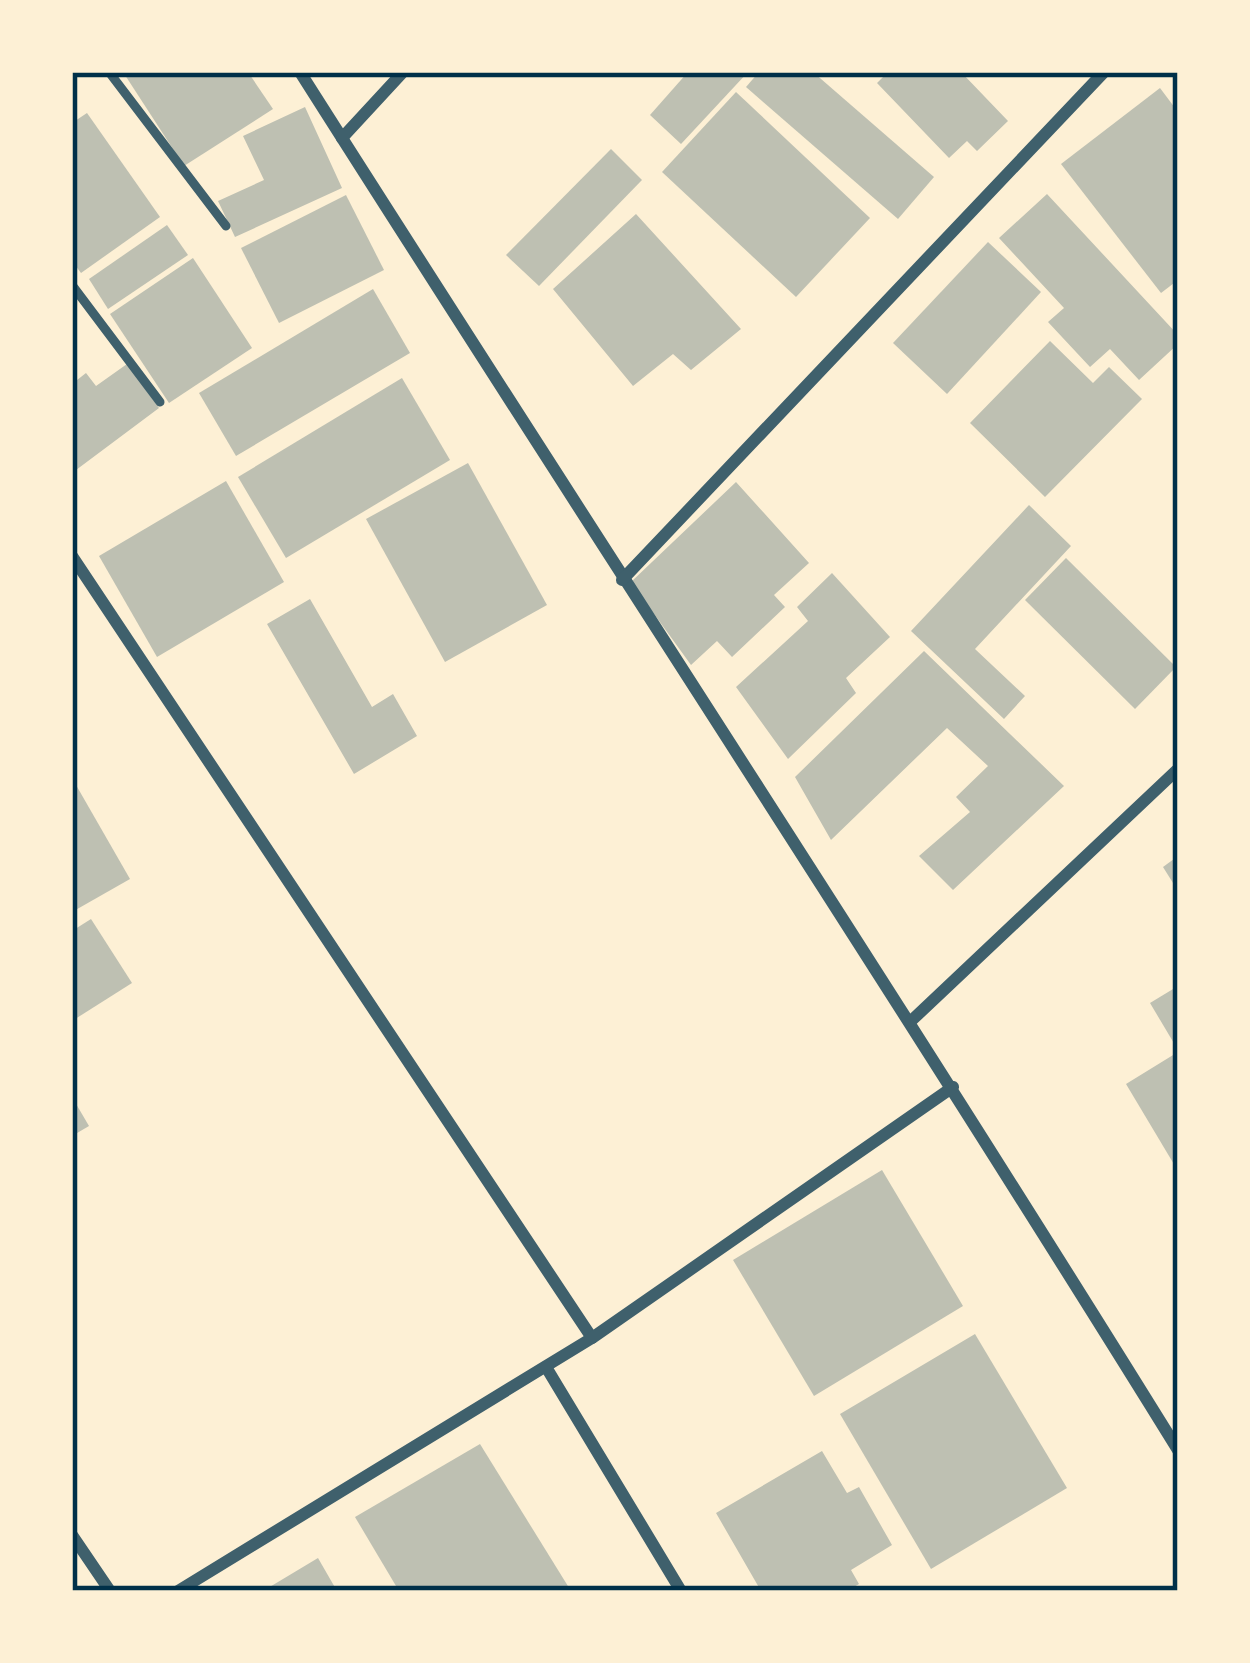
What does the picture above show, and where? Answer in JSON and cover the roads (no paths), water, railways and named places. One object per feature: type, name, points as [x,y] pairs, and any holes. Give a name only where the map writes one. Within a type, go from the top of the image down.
[{"type":"street","points":[[300,72],[622,580],[911,1021],[1178,1450]]},
{"type":"street","points":[[342,138],[403,72]]},
{"type":"street","points":[[622,580],[1104,72]]},
{"type":"street","points":[[72,556],[592,1338]]},
{"type":"street","points":[[911,1021],[1178,769]]},
{"type":"street","points":[[178,1591],[592,1338],[953,1087]]},
{"type":"street","points":[[546,1366],[680,1591]]},
{"type":"street","points":[[72,1534],[110,1591]]},
{"type":"lane","points":[[109,72],[226,226]]},
{"type":"lane","points":[[72,285],[160,402]]}]
